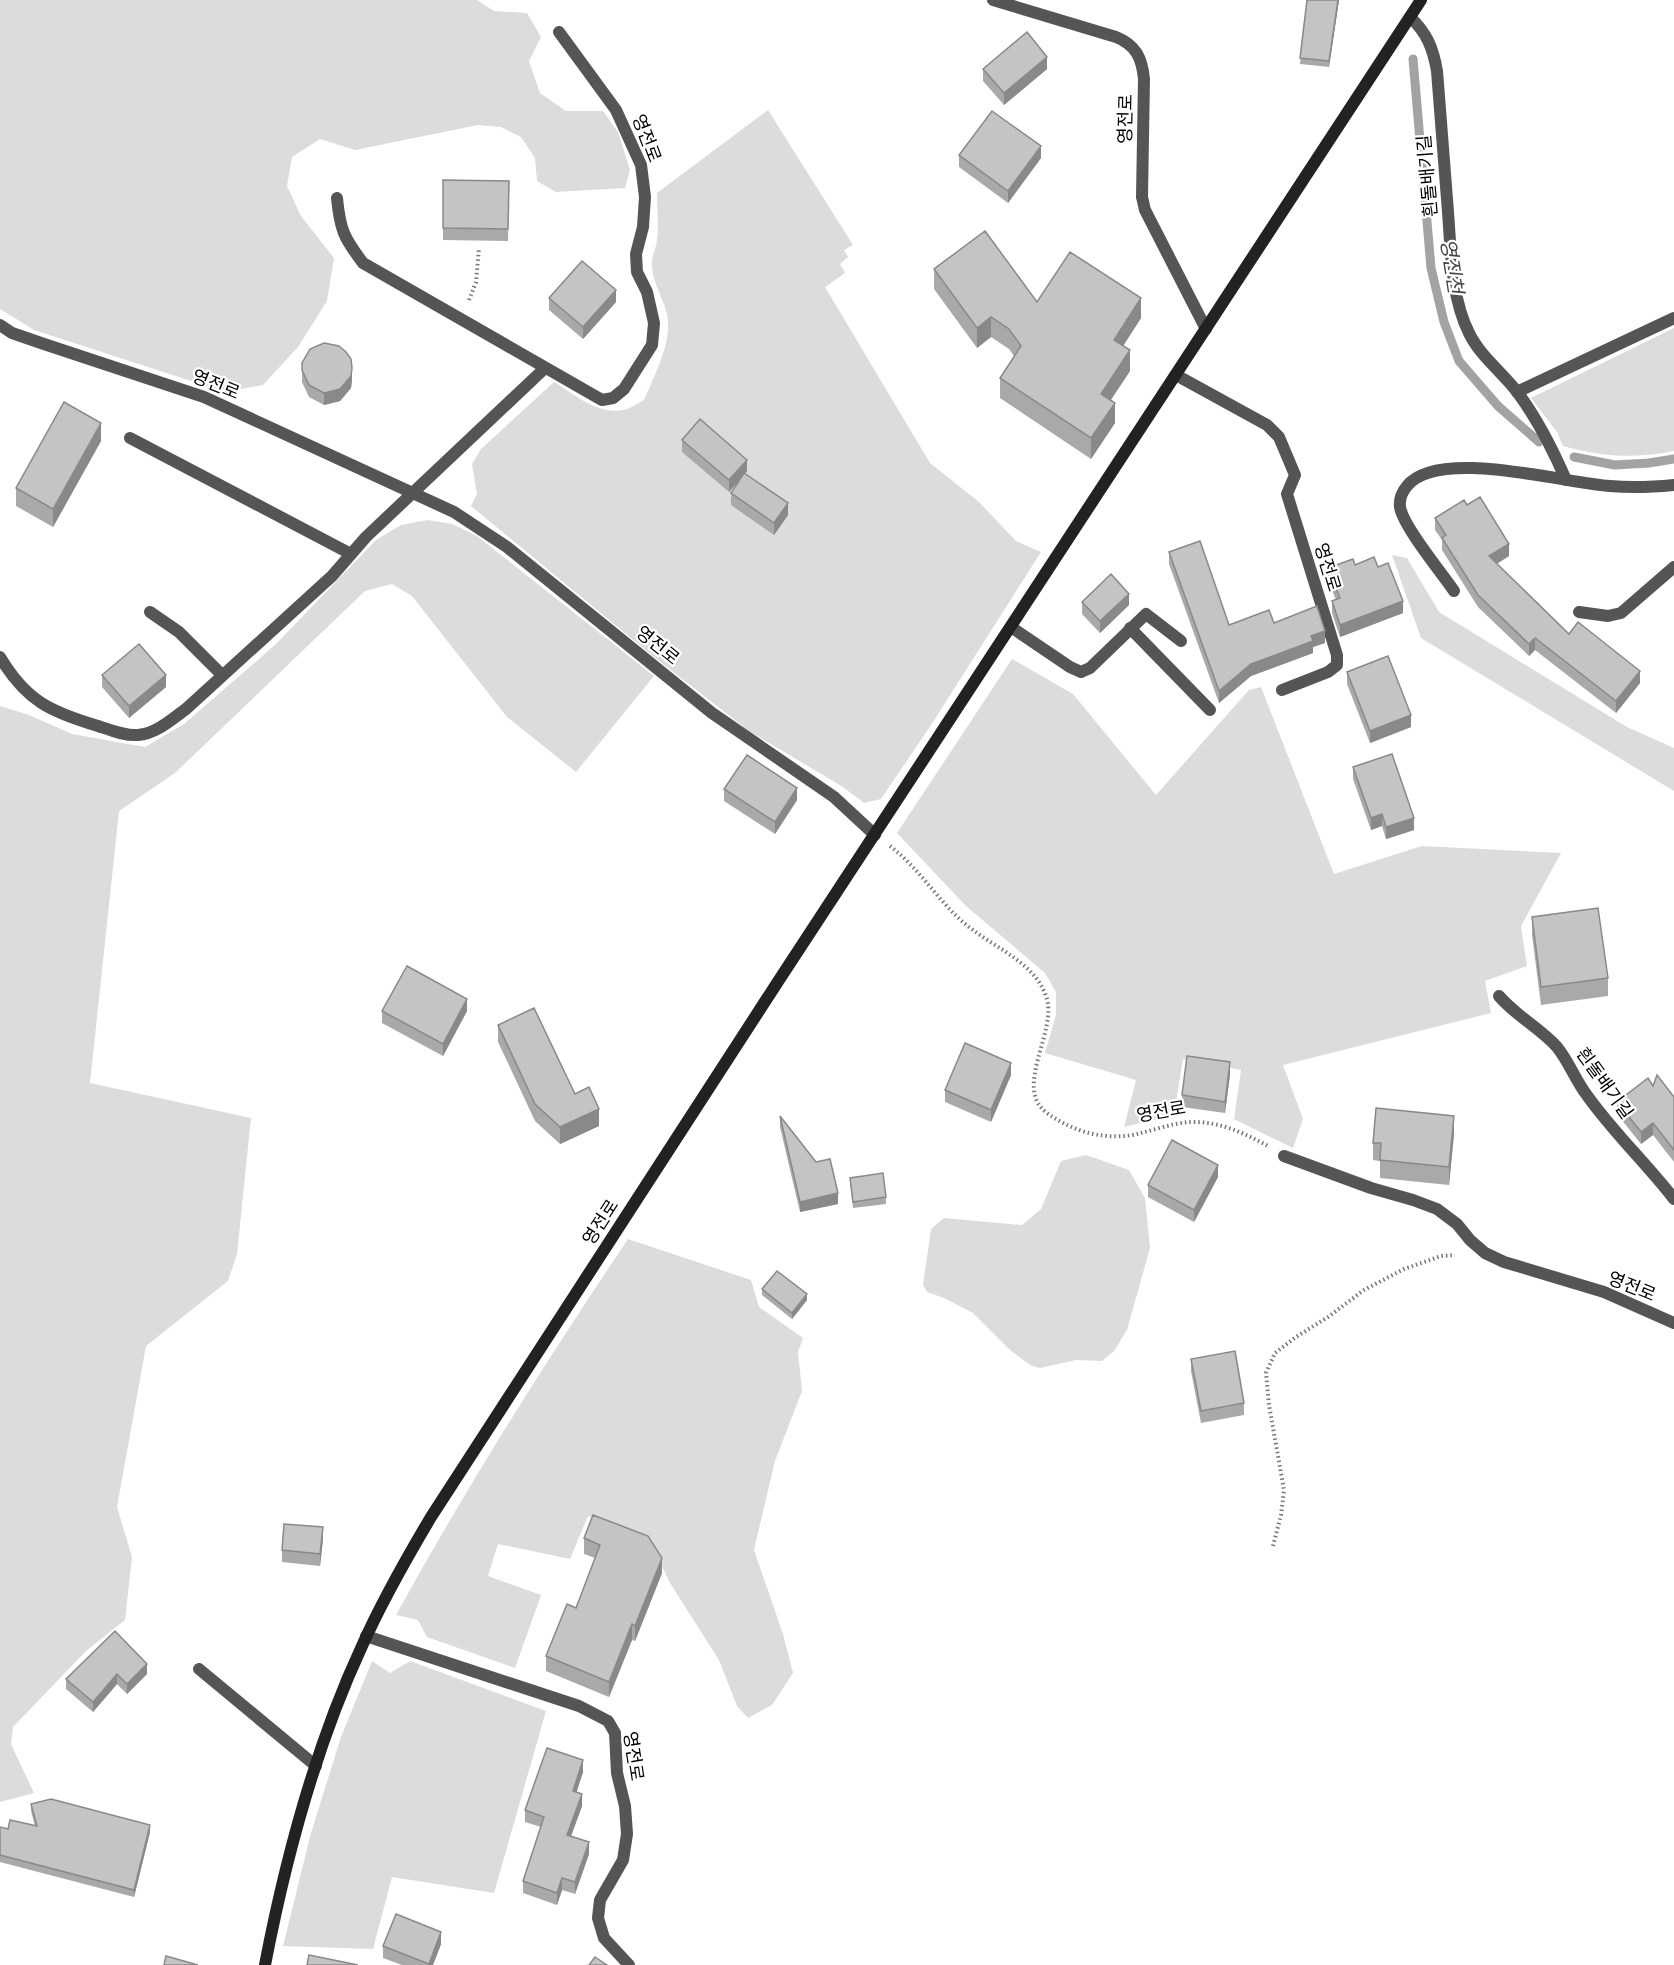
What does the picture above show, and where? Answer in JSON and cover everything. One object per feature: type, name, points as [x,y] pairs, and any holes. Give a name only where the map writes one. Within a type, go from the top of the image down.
[{"type":"street","name":"영전로","points":[[265,1965],[297,1827],[329,1726],[366,1636],[393,1582],[431,1517],[1421,0]]},
{"type":"lane","name":"영전로","points":[[993,0],[1116,37],[1128,42],[1138,52],[1143,63],[1144,79],[1142,197],[1145,210],[1206,329]]},
{"type":"lane","name":"흰돌배기길","points":[[1410,17],[1428,37],[1433,50],[1459,308],[1479,350],[1517,392],[1551,447],[1566,480]]},
{"type":"lane","name":"영전로","points":[[337,198],[339,222],[349,244],[363,263],[602,400],[613,398],[624,389],[652,345],[654,323],[647,292],[637,272],[636,254],[643,227],[645,197],[641,165],[616,110],[559,32]]},
{"type":"lane","points":[[1517,392],[1674,318]]},
{"type":"lane","name":"영전로","points":[[0,325],[12,333],[204,397],[454,512],[507,547],[712,713],[834,797],[875,835]]},
{"type":"lane","points":[[0,657],[24,691],[65,717],[116,732],[139,735],[161,727],[186,709],[332,576],[366,537],[545,368]]},
{"type":"lane","name":"영전로","points":[[1176,375],[1267,424],[1279,437],[1295,475],[1287,495],[1337,655],[1337,665],[1328,672],[1282,690]]},
{"type":"lane","points":[[130,438],[351,554]]},
{"type":"lane","points":[[1454,591],[1404,520],[1399,505],[1402,492],[1413,478],[1430,470],[1456,467],[1493,469],[1610,486],[1649,488],[1674,485]]},
{"type":"lane","points":[[1580,612],[1608,616],[1621,613],[1674,567]]},
{"type":"lane","points":[[150,612],[179,632],[222,675]]},
{"type":"lane","points":[[1011,627],[1081,672],[1090,668],[1146,614],[1181,641]]},
{"type":"lane","points":[[1130,628],[1209,710]]},
{"type":"lane","name":"흰돌배기길","points":[[1499,996],[1511,1010],[1543,1033],[1558,1048],[1586,1093],[1674,1199]]},
{"type":"lane","name":"영전로","points":[[1284,1156],[1437,1209],[1457,1224],[1485,1253],[1504,1262],[1604,1292],[1674,1323]]},
{"type":"lane","name":"영전로","points":[[366,1636],[579,1706],[608,1721],[615,1733],[617,1773],[625,1806],[627,1834],[623,1860],[600,1900],[598,1918],[604,1938],[629,1965]]},
{"type":"lane","points":[[199,1669],[316,1766]]},
{"type":"path","points":[[458,318],[476,282],[479,248]]},
{"type":"path","name":"영전로","points":[[875,835],[901,855],[972,930],[1024,964],[1039,982],[1047,998],[1048,1020],[1034,1077],[1034,1094],[1044,1111],[1065,1125],[1108,1137],[1135,1135],[1190,1122],[1218,1124],[1248,1135],[1284,1156]]},
{"type":"path","points":[[1273,1546],[1281,1515],[1284,1490],[1269,1406],[1266,1373],[1275,1353],[1364,1290],[1404,1269],[1441,1256],[1485,1253]]},
{"type":"shaded area","points":[[0,0],[477,0],[494,11],[527,13],[541,37],[529,61],[540,93],[566,111],[603,111],[618,132],[630,170],[625,188],[556,192],[537,181],[535,158],[521,137],[501,127],[478,125],[355,150],[320,139],[292,157],[287,186],[301,216],[334,258],[327,301],[298,347],[263,385],[225,392],[34,330],[0,309]]},
{"type":"shaded area","points":[[768,110],[853,245],[844,250],[848,257],[840,264],[845,273],[825,287],[930,463],[979,502],[1016,541],[1041,552],[881,799],[864,803],[843,787],[749,731],[654,657],[471,506],[477,494],[472,464],[481,449],[554,382],[595,407],[614,411],[626,409],[644,400],[660,361],[668,330],[667,313],[652,267],[658,234],[657,193]]},
{"type":"shaded area","points":[[1674,328],[1674,451],[1618,456],[1591,453],[1563,446],[1557,432],[1531,398]]},
{"type":"shaded area","points":[[427,520],[452,524],[477,536],[654,676],[576,772],[507,717],[412,596],[392,584],[365,591],[175,773],[119,811],[90,1083],[251,1118],[237,1254],[228,1281],[146,1346],[117,1507],[132,1557],[125,1620],[86,1651],[13,1727],[11,1744],[34,1793],[0,1802],[0,706],[29,715],[72,734],[145,747],[184,724],[276,644],[376,540],[401,525]]},
{"type":"shaded area","points":[[1392,555],[1407,558],[1439,612],[1627,727],[1674,748],[1674,791],[1421,638]]},
{"type":"shaded area","points":[[1012,659],[1073,694],[1156,795],[1249,690],[1261,687],[1334,874],[1422,846],[1561,853],[1521,926],[1527,966],[1485,981],[1491,1013],[1283,1065],[1303,1119],[1293,1148],[1234,1119],[1241,1070],[1183,1059],[1174,1115],[1124,1127],[1136,1080],[1045,1053],[1056,1015],[1056,992],[1045,973],[966,906],[897,833]]},
{"type":"shaded area","points":[[1086,1155],[1129,1170],[1145,1198],[1150,1248],[1127,1330],[1114,1351],[1102,1361],[1076,1360],[1040,1368],[1030,1365],[1010,1350],[973,1313],[927,1292],[923,1285],[931,1229],[944,1218],[1022,1225],[1041,1209],[1061,1161]]},
{"type":"shaded area","points":[[628,1239],[751,1280],[759,1307],[803,1338],[798,1352],[802,1391],[775,1461],[754,1550],[783,1634],[793,1673],[772,1705],[748,1718],[737,1706],[719,1660],[670,1583],[651,1543],[588,1516],[570,1559],[498,1544],[488,1576],[541,1595],[515,1668],[427,1637],[418,1620],[396,1615],[508,1424]]},
{"type":"shaded area","points":[[372,1661],[390,1673],[410,1661],[546,1711],[494,1893],[392,1877],[373,1949],[283,1946],[311,1833],[341,1737]]},
{"type":"building","points":[[1307,0],[1338,0],[1329,61],[1300,58]]},
{"type":"building","points":[[1027,32],[1047,57],[1004,93],[983,69]]},
{"type":"building","points":[[992,111],[1041,146],[1008,191],[959,155]]},
{"type":"building","points":[[443,180],[509,181],[508,229],[443,228]]},
{"type":"building","points":[[985,231],[1037,302],[1070,252],[1141,298],[1114,340],[1130,350],[1101,394],[1115,403],[1091,438],[1000,378],[1021,346],[1009,329],[991,317],[977,328],[934,269]]},
{"type":"building","points":[[582,261],[616,290],[583,327],[549,298]]},
{"type":"building","points":[[324,343],[339,346],[346,352],[351,359],[352,368],[351,376],[340,389],[324,393],[309,385],[302,370],[302,363],[310,349]]},
{"type":"building","points":[[64,402],[101,423],[53,509],[16,488]]},
{"type":"building","points":[[700,419],[747,460],[729,480],[682,440]]},
{"type":"building","points":[[744,473],[788,503],[774,523],[731,493]]},
{"type":"building","points":[[1480,497],[1509,544],[1489,556],[1569,634],[1578,622],[1640,671],[1616,701],[1535,638],[1529,644],[1478,595],[1442,538],[1446,535],[1435,518],[1464,500],[1467,505]]},
{"type":"building","points":[[1200,541],[1229,625],[1269,610],[1274,623],[1317,606],[1325,631],[1311,636],[1313,641],[1251,664],[1219,691],[1169,552]]},
{"type":"building","points":[[1374,557],[1378,567],[1388,563],[1403,601],[1340,625],[1332,601],[1340,598],[1328,568],[1353,559],[1355,565]]},
{"type":"building","points":[[1111,574],[1129,594],[1100,621],[1082,602]]},
{"type":"building","points":[[139,644],[166,675],[129,706],[102,675]]},
{"type":"building","points":[[1388,656],[1411,715],[1370,731],[1347,672]]},
{"type":"building","points":[[1392,754],[1414,818],[1386,827],[1382,814],[1371,818],[1353,767]]},
{"type":"building","points":[[747,755],[797,788],[775,822],[724,789]]},
{"type":"building","points":[[1598,908],[1608,978],[1541,987],[1532,917]]},
{"type":"building","points":[[407,966],[467,999],[443,1044],[382,1011]]},
{"type":"building","points":[[534,1008],[575,1094],[589,1087],[599,1109],[560,1127],[535,1104],[498,1025]]},
{"type":"building","points":[[965,1043],[1011,1063],[991,1110],[945,1090]]},
{"type":"building","points":[[1187,1056],[1230,1062],[1225,1102],[1182,1095]]},
{"type":"building","points":[[1657,1075],[1674,1097],[1674,1150],[1653,1123],[1641,1132],[1617,1102],[1648,1078],[1653,1086]]},
{"type":"building","points":[[1376,1108],[1454,1116],[1449,1167],[1380,1160],[1381,1143],[1373,1143]]},
{"type":"building","points":[[780,1116],[816,1162],[830,1159],[838,1193],[800,1202]]},
{"type":"building","points":[[1172,1140],[1218,1165],[1194,1210],[1148,1185]]},
{"type":"building","points":[[883,1173],[886,1197],[853,1202],[850,1178]]},
{"type":"building","points":[[777,1271],[807,1294],[792,1313],[762,1289]]},
{"type":"building","points":[[1235,1351],[1244,1403],[1201,1411],[1191,1359]]},
{"type":"building","points":[[593,1515],[648,1536],[662,1558],[635,1626],[632,1624],[609,1682],[546,1656],[567,1604],[576,1608],[600,1545],[584,1538]]},
{"type":"building","points":[[284,1524],[323,1527],[320,1554],[282,1550]]},
{"type":"building","points":[[115,1631],[147,1664],[127,1684],[117,1674],[93,1702],[66,1679]]},
{"type":"building","points":[[547,1748],[583,1760],[573,1791],[582,1794],[567,1835],[589,1842],[575,1882],[562,1878],[557,1893],[523,1881],[544,1817],[525,1810]]},
{"type":"building","points":[[51,1799],[150,1825],[134,1890],[0,1855],[0,1827],[8,1829],[10,1820],[37,1826],[31,1804]]},
{"type":"building","points":[[396,1914],[441,1932],[429,1964],[383,1946]]},
{"type":"building","points":[[309,1955],[358,1965],[307,1965]]},
{"type":"building","points":[[166,1956],[198,1965],[164,1965]]},
{"type":"building","points":[[595,1957],[607,1965],[589,1965]]},
{"type":"waterway","name":"영진천","points":[[1413,59],[1431,268],[1444,322],[1459,361],[1498,406],[1539,442]]},
{"type":"waterway","name":"영진천","points":[[1574,457],[1615,465],[1674,459]]}]
